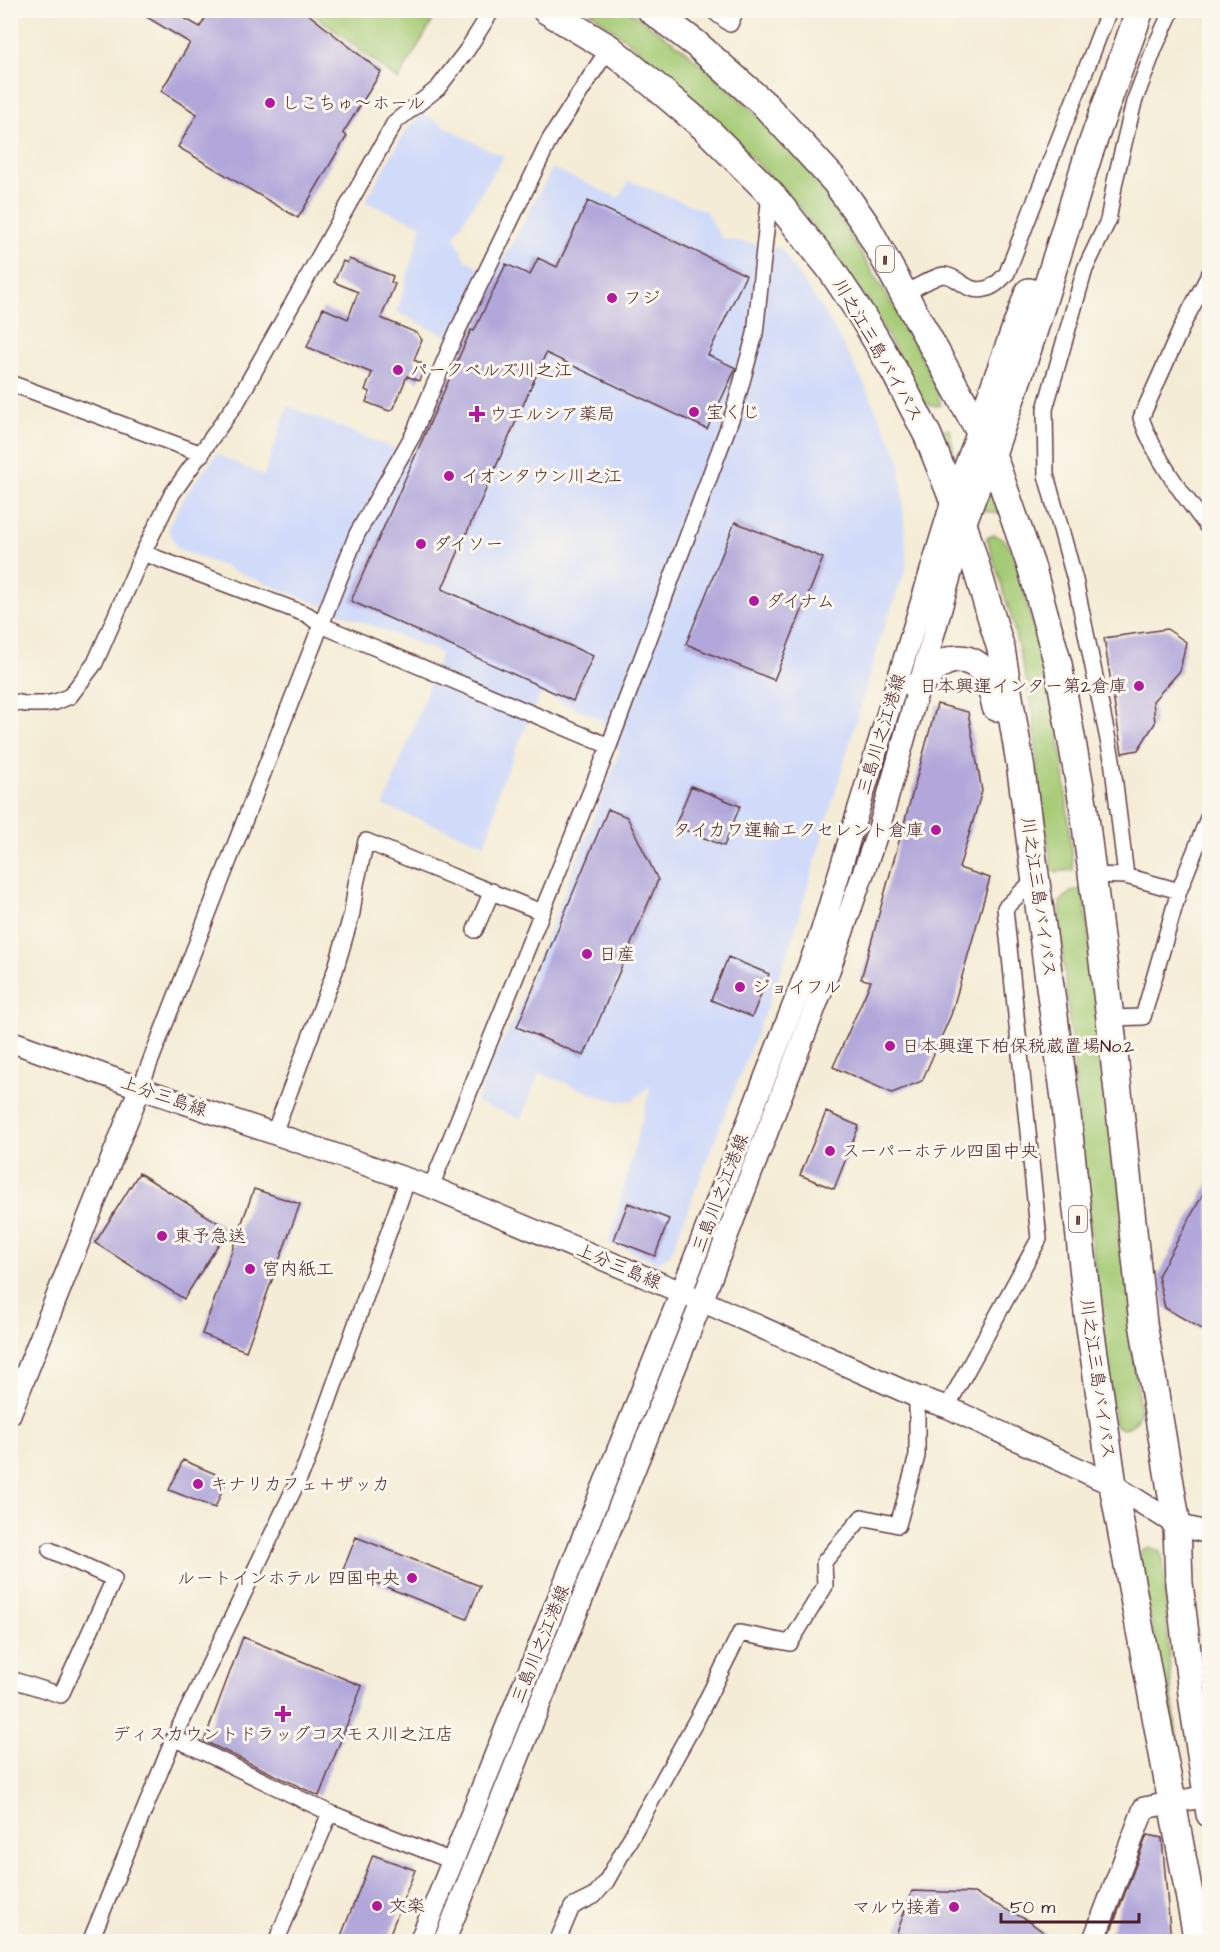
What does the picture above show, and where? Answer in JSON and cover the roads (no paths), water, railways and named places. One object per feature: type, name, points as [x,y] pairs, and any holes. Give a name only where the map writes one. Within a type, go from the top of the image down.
[{"type":"highway","name":"川之江三島バイパス","points":[[546,10],[609,48],[704,127],[770,193],[830,268],[896,374],[928,436],[964,527],[1001,649],[1020,763],[1066,1106],[1088,1313],[1113,1485],[1198,1941]]},
{"type":"highway","name":"11","points":[[651,10],[696,44],[765,105],[835,181],[866,225],[980,429],[992,454],[1032,569],[1058,664],[1084,809],[1110,1018],[1143,1323],[1177,1525],[1179,1583],[1208,1805]]},
{"type":"highway","points":[[980,429],[1013,332],[1140,10]]},
{"type":"highway","points":[[992,454],[1031,339],[1089,153],[1140,10]]},
{"type":"highway","points":[[917,688],[938,666],[952,659],[966,659],[976,663],[985,671],[993,691],[1037,877]]},
{"type":"main road","name":"三島川之江港線","points":[[420,1941],[681,1293],[821,933],[953,498],[980,429]]},
{"type":"main road","name":"三島川之江港線","points":[[444,1941],[702,1301],[826,979],[879,828],[964,527],[992,454]]},
{"type":"main road","name":"上分三島線","points":[[10,1041],[140,1088],[431,1187],[702,1301],[917,1398],[947,1407],[1113,1485],[1177,1525],[1209,1533]]},
{"type":"main road","points":[[10,1414],[140,1088]]},
{"type":"main road","points":[[1093,1941],[1144,1808],[1171,1803],[1208,1805]]},
{"type":"street","points":[[712,10],[730,24],[736,10]]},
{"type":"street","points":[[905,293],[943,275],[957,278],[971,288],[984,290],[997,285],[1007,273],[1109,10]]},
{"type":"street","points":[[1126,876],[1112,759],[1075,580],[1046,475],[1044,409],[1085,269],[1108,221],[1134,102],[1172,10]]},
{"type":"street","points":[[10,701],[44,704],[70,696],[95,663],[172,495],[237,402],[395,122],[438,87],[467,50],[487,12]]},
{"type":"street","points":[[140,1088],[357,534],[413,435],[456,334],[550,139],[609,48]]},
{"type":"street","points":[[431,1187],[609,746],[733,414],[755,334],[770,193]]},
{"type":"street","points":[[1209,273],[1141,418],[1148,438],[1175,484],[1209,530]]},
{"type":"street","points":[[10,383],[202,454]]},
{"type":"street","points":[[144,554],[308,615],[321,625],[609,746]]},
{"type":"street","points":[[1110,1018],[1143,1017],[1179,891],[1209,813]]},
{"type":"street","points":[[274,1133],[335,971],[352,913],[366,842],[542,912]]},
{"type":"street","points":[[1092,875],[1126,876],[1179,891]]},
{"type":"street","points":[[947,1407],[1039,1239],[1005,908],[1037,877]]},
{"type":"street","points":[[475,930],[492,891]]},
{"type":"street","points":[[90,1941],[174,1738],[306,1464],[408,1178]]},
{"type":"street","points":[[558,1941],[572,1907],[594,1896],[606,1882],[697,1719],[740,1633],[790,1643],[825,1586],[824,1562],[862,1517],[898,1525],[917,1456],[917,1398]]},
{"type":"street","points":[[10,1679],[61,1695],[114,1579],[50,1550]]},
{"type":"street","points":[[174,1738],[330,1813],[452,1861]]},
{"type":"street","points":[[276,1941],[330,1813]]},
{"type":"place","name":"しこちゅ～ホール","points":[[270,103]]},
{"type":"place","name":"フジ","points":[[612,298]]},
{"type":"place","name":"パークベルズ川之江","points":[[398,370]]},
{"type":"place","name":"宝くじ","points":[[694,412]]},
{"type":"place","name":"ウエルシア薬局","points":[[477,414]]},
{"type":"place","name":"イオンタウン川之江","points":[[449,476]]},
{"type":"place","name":"ダイソー","points":[[421,544]]},
{"type":"place","name":"ダイナム","points":[[754,601]]},
{"type":"place","name":"日本興運インター第2倉庫","points":[[1139,686]]},
{"type":"place","name":"タイカワ運輸エクセレント倉庫","points":[[936,830]]},
{"type":"place","name":"日産","points":[[587,954]]},
{"type":"place","name":"ジョイフル","points":[[740,987]]},
{"type":"place","name":"日本興運下柏保税蔵置場No.2","points":[[890,1046]]},
{"type":"place","name":"スーパーホテル四国中央","points":[[830,1151]]},
{"type":"place","name":"東予急送","points":[[162,1236]]},
{"type":"place","name":"宮内紙工","points":[[250,1269]]},
{"type":"place","name":"キナリカフェ＋ザッカ","points":[[198,1484]]},
{"type":"place","name":"ルートインホテル 四国中央","points":[[412,1578]]},
{"type":"place","name":"ディスカウントドラッグコスモス川之江店","points":[[283,1714]]},
{"type":"place","name":"文楽","points":[[377,1906]]},
{"type":"place","name":"マルウ接着","points":[[954,1907]]}]
